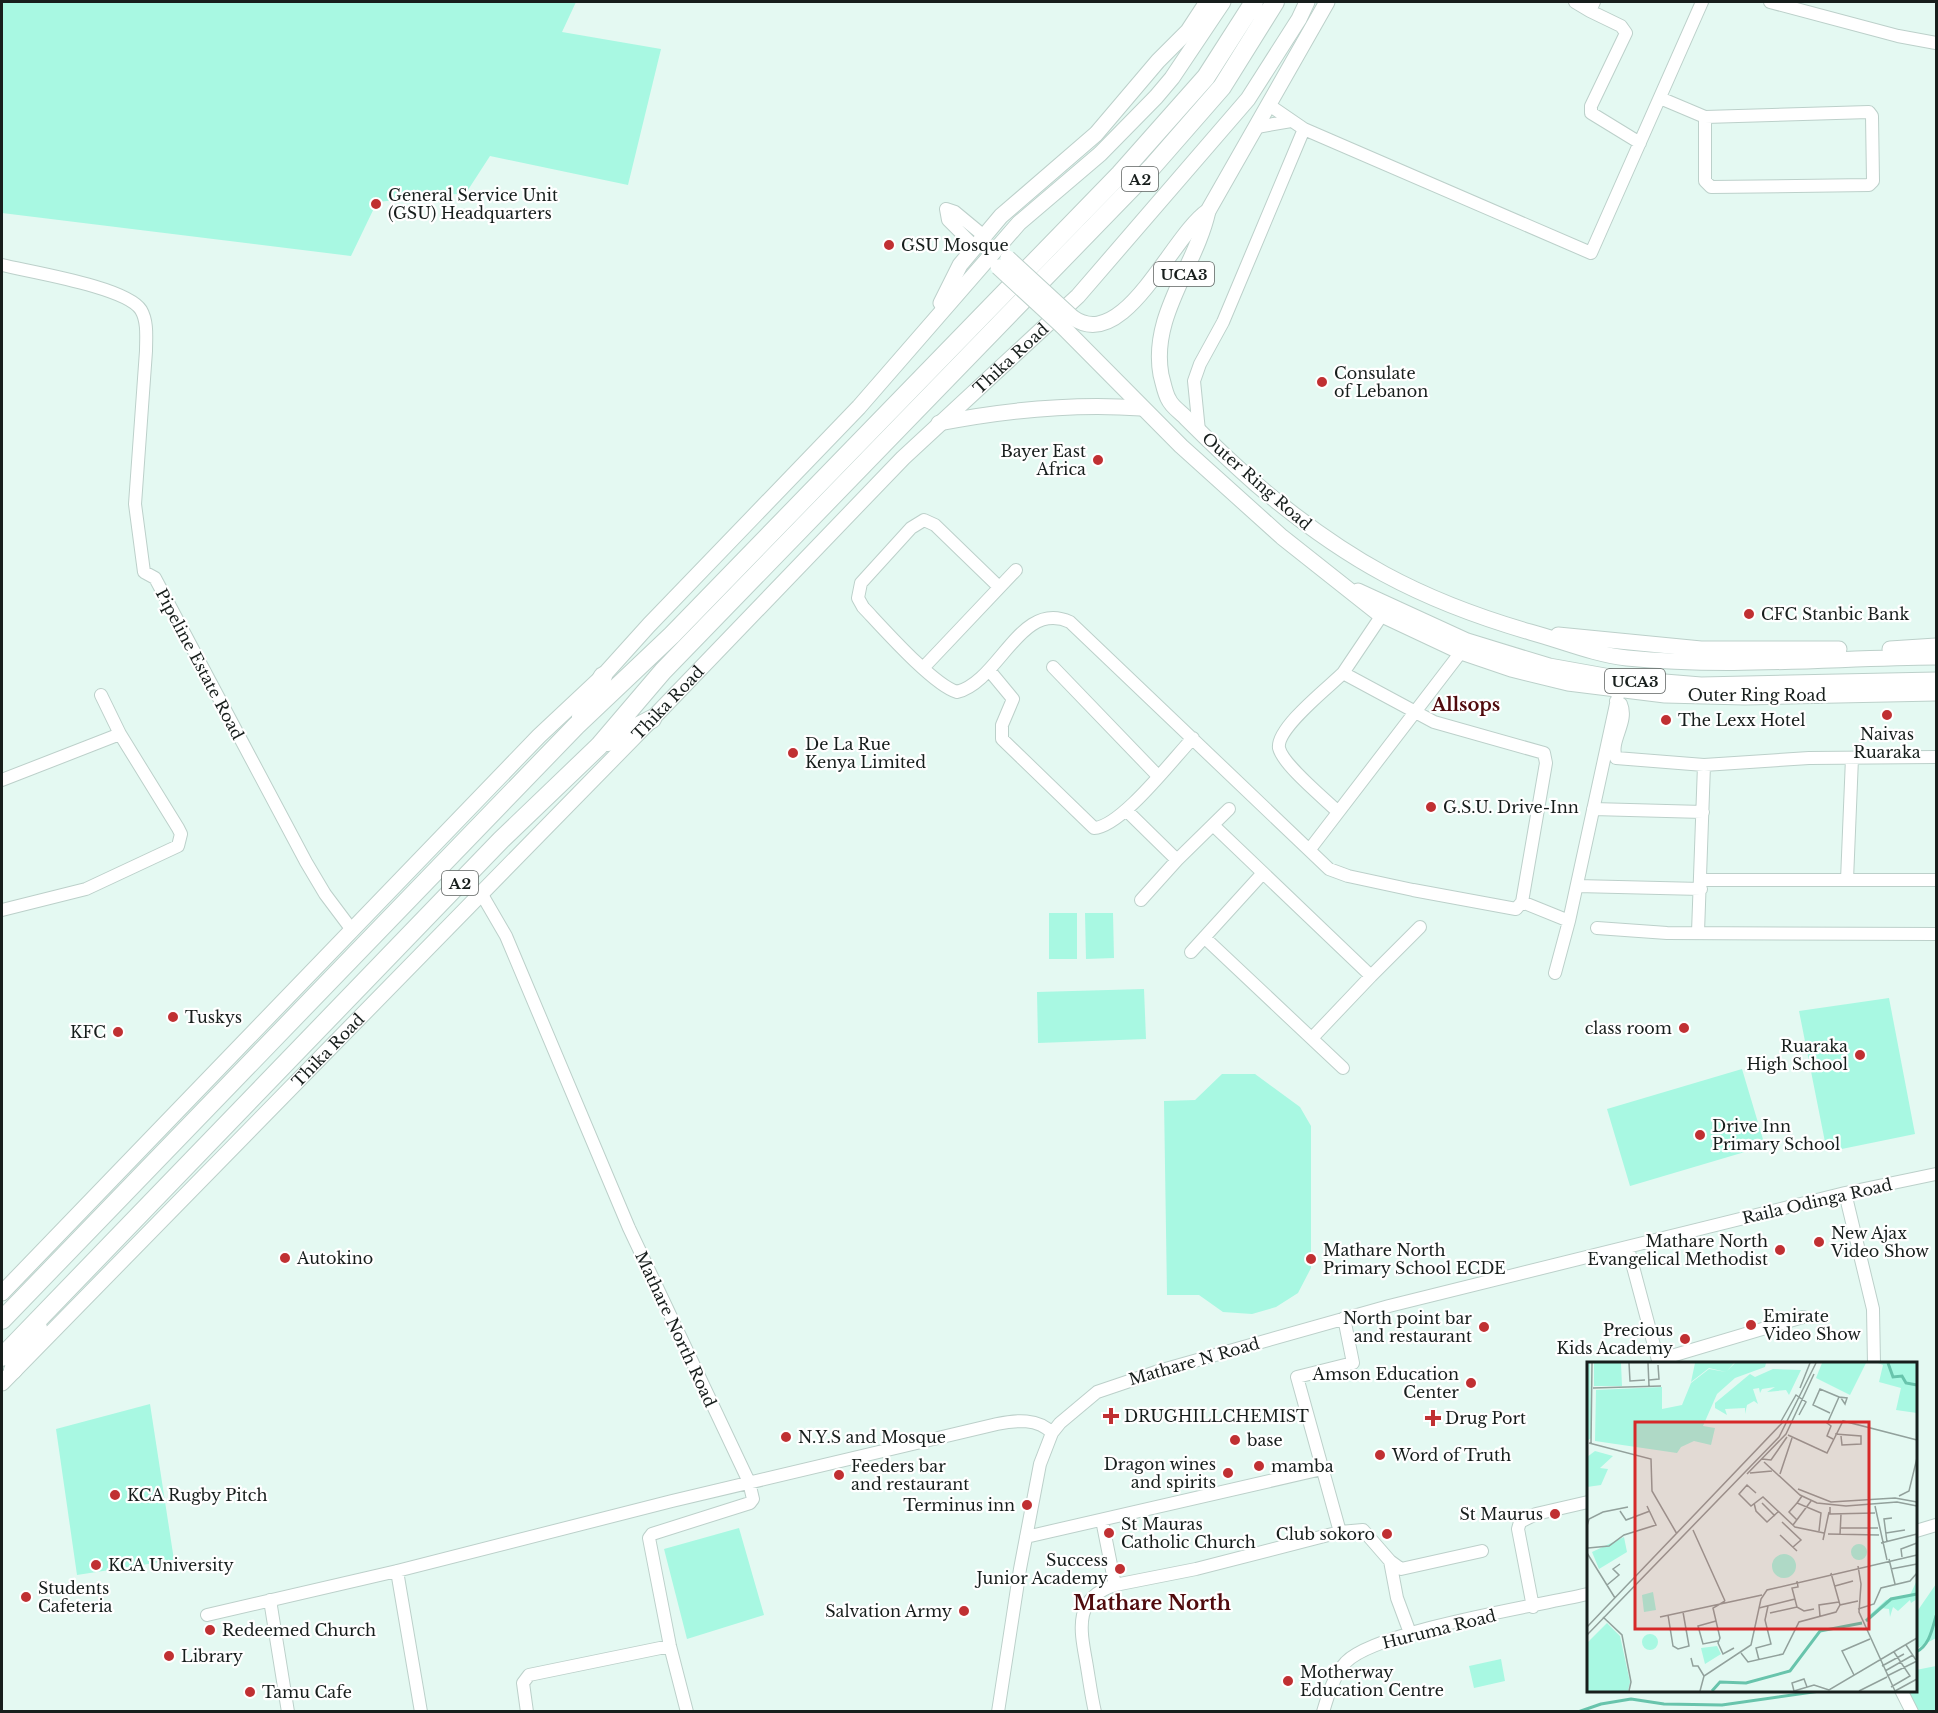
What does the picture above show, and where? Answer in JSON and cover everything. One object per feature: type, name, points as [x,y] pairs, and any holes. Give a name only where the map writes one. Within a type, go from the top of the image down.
[{"type":"highway","name":"A2","points":[[2,1320],[576,726],[672,635],[1141,152],[1206,77],[1254,2]]},
{"type":"highway","name":"Thika Road","points":[[5,1370],[50,1305],[501,840],[599,746],[663,671],[1190,125],[1242,59],[1275,2]]},
{"type":"highway","points":[[576,726],[603,676]]},
{"type":"highway","points":[[599,746],[652,719]]},
{"type":"highway","points":[[2,1305],[38,1281]]},
{"type":"main road","points":[[925,332],[960,265],[979,241],[1001,216],[1096,134],[1158,61],[1188,31],[1207,2]]},
{"type":"main road","points":[[1212,19],[1213,2]]},
{"type":"main road","points":[[2,1293],[539,736],[603,676],[648,625],[859,407],[925,332],[997,258],[1043,204],[1100,154],[1156,97],[1172,78],[1223,2]]},
{"type":"main road","name":"Thika Road","points":[[5,1370],[481,893],[939,423],[1078,296],[1248,99],[1299,19],[1307,2]]},
{"type":"main road","points":[[1073,323],[1101,325],[1116,319],[1126,310],[1186,230],[1208,211],[1328,2]]},
{"type":"main road","points":[[1299,19],[1314,24]]},
{"type":"main road","points":[[1001,216],[1043,204]]},
{"type":"main road","name":"Outer Ring Road","points":[[1208,211],[1201,236],[1165,319],[1160,355],[1161,374],[1169,401],[1286,509],[1364,565],[1421,595],[1485,620],[1595,652],[1667,660],[1728,662],[1936,657]]},
{"type":"main road","name":"Outer Ring Road","points":[[997,258],[1073,323],[1141,408],[1274,530],[1382,615],[1461,652],[1536,676],[1617,696],[1745,697],[1936,693]]},
{"type":"main road","points":[[939,423],[978,416],[1080,405],[1141,408]]},
{"type":"main road","name":"Outer Ring Road","points":[[1349,588],[1467,641],[1549,666],[1616,678],[1701,685],[1936,680]]},
{"type":"main road","name":"Outer Ring Road","points":[[1534,633],[1701,649],[1884,649],[1936,646]]},
{"type":"street","points":[[1575,2],[1592,6],[1621,26],[1626,33],[1591,106],[1591,113],[1640,143]]},
{"type":"street","points":[[1269,105],[1304,129],[1591,253],[1702,2]]},
{"type":"street","points":[[1770,2],[1898,36],[1936,43]]},
{"type":"street","points":[[1659,98],[1705,117],[1869,112],[1872,116],[1873,181],[1869,185],[1711,187],[1705,182],[1705,117]]},
{"type":"street","points":[[1257,127],[1291,121]]},
{"type":"street","points":[[1199,431],[1194,381],[1200,364],[1213,342],[1304,129]]},
{"type":"street","name":"Pipeline Estate Road","points":[[2,265],[106,289],[133,301],[141,310],[147,331],[135,504],[144,572],[154,578],[306,862],[325,894],[352,930]]},
{"type":"street","points":[[999,587],[928,520],[918,521],[861,583],[858,598],[878,623],[924,668],[957,692],[989,670],[1036,620],[1047,617],[1062,618],[1070,622],[1329,869],[1348,876],[1510,909],[1518,908],[1522,902],[1546,763],[1544,753],[1464,732],[1416,713],[1343,673]]},
{"type":"street","points":[[924,668],[1016,570]]},
{"type":"street","points":[[1338,812],[1287,761],[1279,747],[1280,739],[1288,725],[1343,673],[1382,615]]},
{"type":"street","points":[[1310,849],[1461,652]]},
{"type":"street","points":[[1053,667],[1157,775]]},
{"type":"street","points":[[989,670],[1013,699],[1001,730],[1002,739],[1088,825],[1094,828],[1106,826],[1127,811],[1157,775],[1193,738]]},
{"type":"street","points":[[2,910],[86,889],[178,846],[181,834],[178,828],[120,734],[101,695]]},
{"type":"street","points":[[1617,696],[1624,715],[1615,750],[1616,758],[1704,765],[1852,758],[1936,757]]},
{"type":"street","points":[[1554,973],[1569,921],[1617,696]]},
{"type":"street","points":[[2,780],[120,734]]},
{"type":"street","points":[[1847,880],[1852,758]]},
{"type":"street","points":[[1698,932],[1704,765]]},
{"type":"street","points":[[1593,808],[1703,813]]},
{"type":"street","points":[[1141,900],[1177,860],[1229,809]]},
{"type":"street","points":[[1127,811],[1177,860]]},
{"type":"street","points":[[1214,826],[1371,976]]},
{"type":"street","points":[[1191,952],[1262,874]]},
{"type":"street","points":[[1577,885],[1936,880]]},
{"type":"street","name":"Mathare North Road","points":[[481,893],[506,936],[630,1228],[749,1482]]},
{"type":"street","points":[[1522,902],[1569,921]]},
{"type":"street","points":[[1312,1038],[1420,927]]},
{"type":"street","points":[[1598,928],[1698,932],[1936,934]]},
{"type":"street","points":[[1205,938],[1343,1068]]},
{"type":"street","name":"Raila Odinga Road","points":[[1628,1248],[1845,1193],[1936,1174]]},
{"type":"street","points":[[1845,1193],[1873,1309],[1874,1362]]},
{"type":"street","points":[[1628,1248],[1658,1362],[1803,1317]]},
{"type":"street","name":"Mathare N Road","points":[[998,1712],[1035,1482],[1052,1433],[1072,1412],[1104,1388],[1344,1318],[1628,1248]]},
{"type":"street","points":[[1340,1532],[1297,1377],[1353,1363],[1344,1318]]},
{"type":"street","points":[[207,1615],[397,1571],[749,1482],[1003,1423],[1032,1422],[1052,1433]]},
{"type":"street","points":[[1026,1537],[1156,1505],[1322,1469]]},
{"type":"street","points":[[687,1712],[670,1646],[649,1538],[652,1534],[750,1503],[753,1499],[749,1482]]},
{"type":"street","points":[[1533,1606],[1518,1529],[1520,1522],[1536,1514],[1587,1502]]},
{"type":"street","points":[[1102,1520],[1115,1585]]},
{"type":"street","points":[[1917,1531],[1936,1526]]},
{"type":"street","points":[[1095,1712],[1080,1628],[1088,1602],[1102,1590],[1115,1585],[1196,1569],[1340,1532],[1363,1530],[1398,1568],[1482,1551]]},
{"type":"street","points":[[1390,1561],[1397,1598],[1410,1633]]},
{"type":"street","points":[[397,1571],[421,1712]]},
{"type":"street","name":"Huruma Road","points":[[1323,1712],[1336,1677],[1346,1662],[1370,1647],[1410,1633],[1587,1594]]},
{"type":"street","points":[[270,1600],[288,1712]]},
{"type":"street","points":[[527,1712],[523,1683],[529,1675],[670,1646]]},
{"type":"street","points":[[1902,1692],[1912,1712]]},
{"type":"green space","points":[[2,2],[576,2],[562,32],[661,49],[628,185],[490,156],[466,193],[377,202],[351,256],[2,213]]},
{"type":"green space","points":[[1049,913],[1077,913],[1077,959],[1049,959]]},
{"type":"green space","points":[[1085,913],[1113,913],[1114,958],[1086,959]]},
{"type":"green space","points":[[1144,989],[1146,1039],[1038,1043],[1037,992]]},
{"type":"green space","points":[[1889,998],[1915,1134],[1827,1152],[1799,1011]]},
{"type":"green space","points":[[1742,1069],[1765,1146],[1630,1186],[1607,1109]]},
{"type":"green space","points":[[1222,1074],[1255,1074],[1300,1107],[1311,1126],[1311,1268],[1298,1293],[1276,1307],[1252,1314],[1223,1312],[1199,1295],[1167,1295],[1164,1101],[1195,1100]]},
{"type":"green space","name":"KCA Rugby Pitch","points":[[150,1404],[174,1560],[77,1575],[56,1429]]},
{"type":"green space","points":[[739,1528],[764,1615],[687,1639],[664,1549]]},
{"type":"green space","points":[[1936,1584],[1936,1638],[1917,1648],[1917,1612]]},
{"type":"green space","points":[[1501,1659],[1505,1681],[1474,1688],[1469,1666]]},
{"type":"green space","points":[[1936,1666],[1936,1711],[1916,1711],[1907,1692],[1917,1692],[1917,1670]]},
{"type":"waterway","points":[[1917,1651],[1927,1642],[1936,1616]]},
{"type":"waterway","points":[[1578,1712],[1601,1704],[1631,1699],[1664,1704],[1722,1705],[1813,1692]]},
{"type":"place","name":"General Service Unit (GSU) Headquarters","points":[[376,204]]},
{"type":"place","name":"GSU Mosque","points":[[889,245]]},
{"type":"place","name":"Consulate of Lebanon","points":[[1322,382]]},
{"type":"place","name":"Bayer East Africa","points":[[1098,460]]},
{"type":"place","name":"CFC Stanbic Bank","points":[[1749,614]]},
{"type":"place","name":"Naivas Ruaraka","points":[[1887,715]]},
{"type":"place","name":"The Lexx Hotel","points":[[1666,720]]},
{"type":"place","name":"De La Rue Kenya Limited","points":[[793,753]]},
{"type":"place","name":"G.S.U. Drive-Inn","points":[[1431,807]]},
{"type":"place","name":"Tuskys","points":[[173,1017]]},
{"type":"place","name":"class room","points":[[1684,1028]]},
{"type":"place","name":"KFC","points":[[118,1032]]},
{"type":"place","name":"Ruaraka High School","points":[[1860,1055]]},
{"type":"place","name":"Drive Inn Primary School","points":[[1700,1135]]},
{"type":"place","name":"New Ajax Video Show","points":[[1819,1242]]},
{"type":"place","name":"Mathare North Evangelical Methodist","points":[[1780,1250]]},
{"type":"place","name":"Autokino","points":[[285,1258]]},
{"type":"place","name":"Mathare North Primary School ECDE","points":[[1311,1259]]},
{"type":"place","name":"Emirate Video Show","points":[[1751,1325]]},
{"type":"place","name":"North point bar and restaurant","points":[[1484,1327]]},
{"type":"place","name":"Precious Kids Academy","points":[[1685,1339]]},
{"type":"place","name":"Amson Education Center","points":[[1471,1383]]},
{"type":"place","name":"DRUGHILLCHEMIST","points":[[1111,1416]]},
{"type":"place","name":"Drug Port","points":[[1433,1418]]},
{"type":"place","name":"N.Y.S and Mosque","points":[[786,1437]]},
{"type":"place","name":"base","points":[[1235,1440]]},
{"type":"place","name":"Word of Truth","points":[[1380,1455]]},
{"type":"place","name":"mamba","points":[[1259,1466]]},
{"type":"place","name":"Dragon wines and spirits","points":[[1228,1473]]},
{"type":"place","name":"Feeders bar and restaurant","points":[[839,1475]]},
{"type":"place","name":"KCA Rugby Pitch","points":[[115,1495]]},
{"type":"place","name":"Terminus inn","points":[[1027,1505]]},
{"type":"place","name":"St Maurus","points":[[1555,1514]]},
{"type":"place","name":"St Mauras Catholic Church","points":[[1109,1533]]},
{"type":"place","name":"Club sokoro","points":[[1387,1534]]},
{"type":"place","name":"KCA University","points":[[96,1565]]},
{"type":"place","name":"Success Junior Academy","points":[[1120,1569]]},
{"type":"place","name":"Students Cafeteria","points":[[26,1597]]},
{"type":"place","name":"Salvation Army","points":[[964,1611]]},
{"type":"place","name":"Redeemed Church","points":[[210,1630]]},
{"type":"place","name":"Library","points":[[169,1656]]},
{"type":"place","name":"Motherway Education Centre","points":[[1288,1681]]},
{"type":"place","name":"Tamu Cafe","points":[[250,1692]]},
{"type":"district","name":"Allsops","points":[[1466,705]]},
{"type":"district","name":"Mathare North","points":[[1152,1603]]}]
